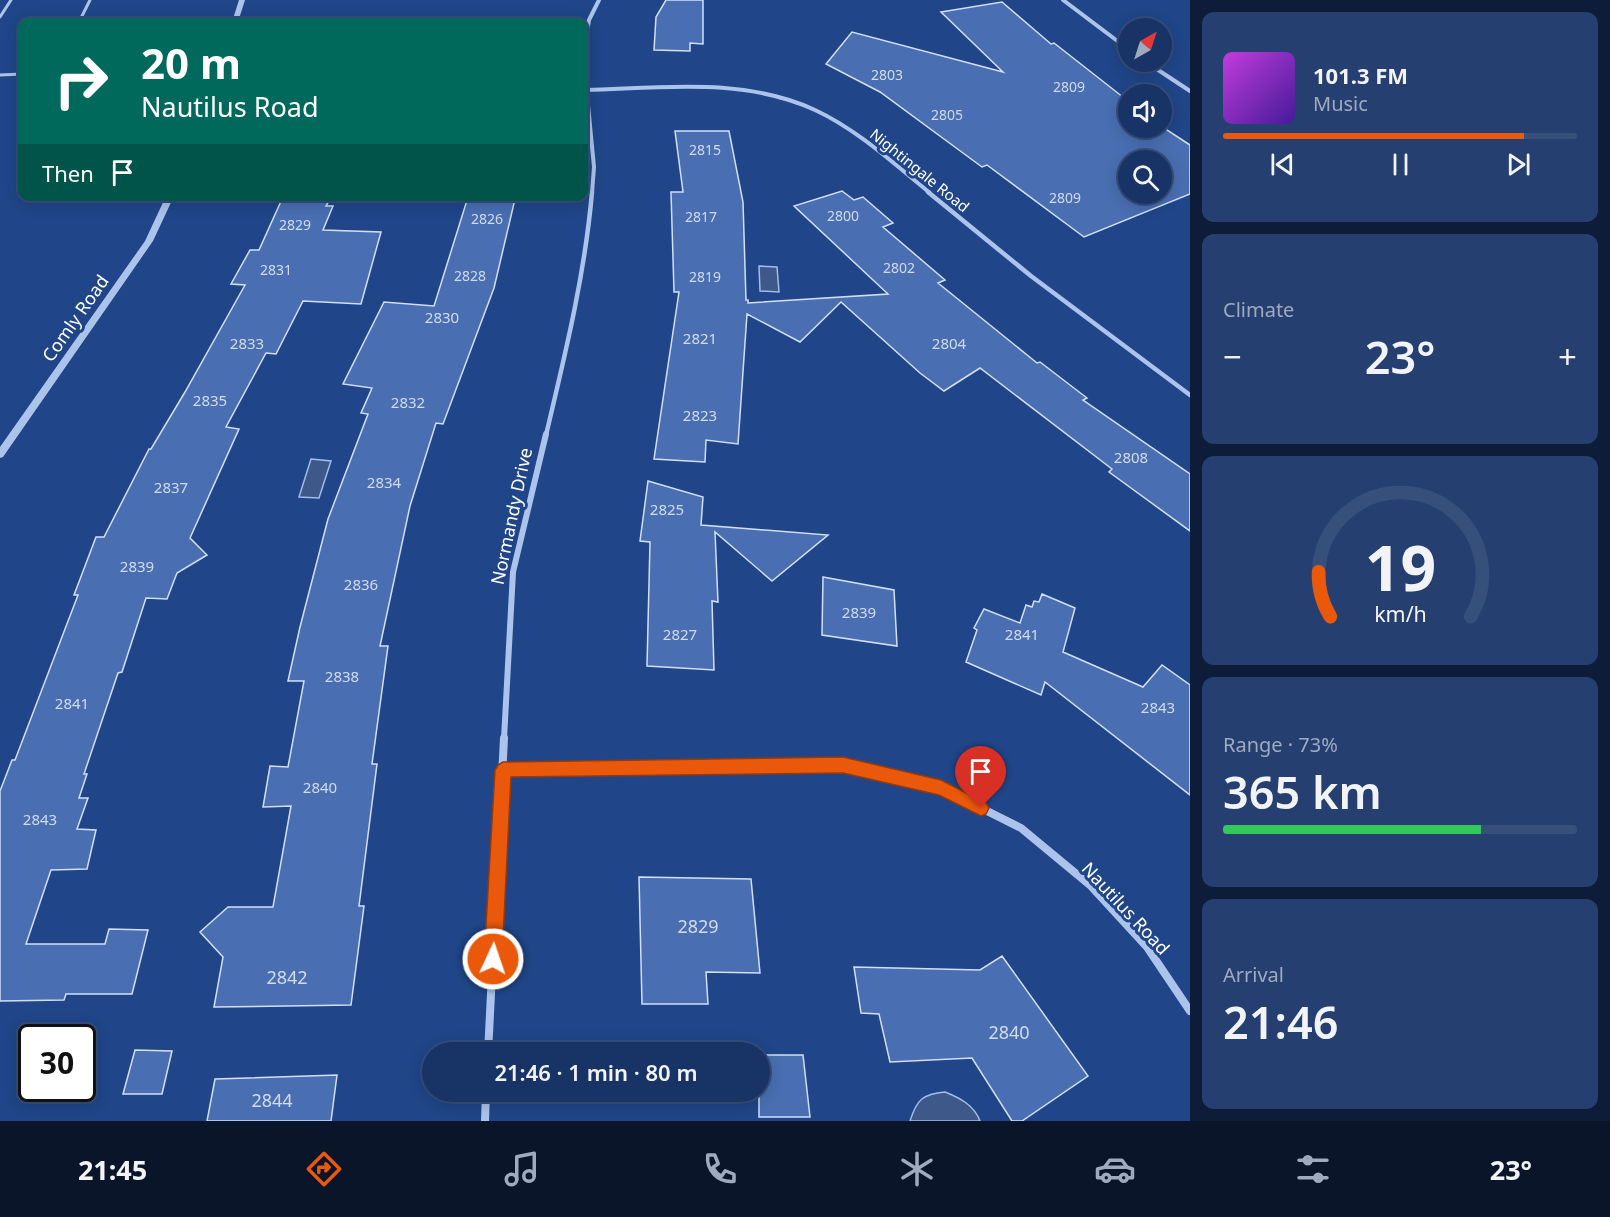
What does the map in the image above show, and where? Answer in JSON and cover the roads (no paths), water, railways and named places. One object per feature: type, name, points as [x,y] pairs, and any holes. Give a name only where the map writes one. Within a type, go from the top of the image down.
[{"type":"street","points":[[236,18],[242,0]]},
{"type":"street","points":[[588,26],[599,0]]},
{"type":"street","points":[[1063,0],[1118,41]]},
{"type":"street","points":[[1161,72],[1190,91]]},
{"type":"street","name":"Nightingale Road","points":[[588,90],[721,86],[788,99],[817,111],[865,140],[1031,276],[1190,395]]},
{"type":"street","name":"Normandy Drive","points":[[489,1042],[513,572],[569,338],[588,239],[594,167],[588,109]]},
{"type":"street","name":"Comly Road","points":[[0,454],[149,241],[168,201]]},
{"type":"street","name":"Nautilus Road","points":[[503,770],[843,765],[941,788],[1020,828],[1091,886],[1147,947],[1190,1011]]},
{"type":"street","points":[[485,1121],[486,1102]]},
{"type":"lane","points":[[0,17],[10,0]]},
{"type":"lane","points":[[81,18],[90,0]]},
{"type":"lane","points":[[0,75],[18,74]]},
{"type":"water","points":[[759,266],[777,267],[779,292],[760,291]]},
{"type":"water","points":[[311,459],[331,461],[319,498],[299,497]]},
{"type":"water","points":[[945,1092],[966,1103],[980,1121],[910,1121],[915,1107],[922,1099],[931,1094]]}]
